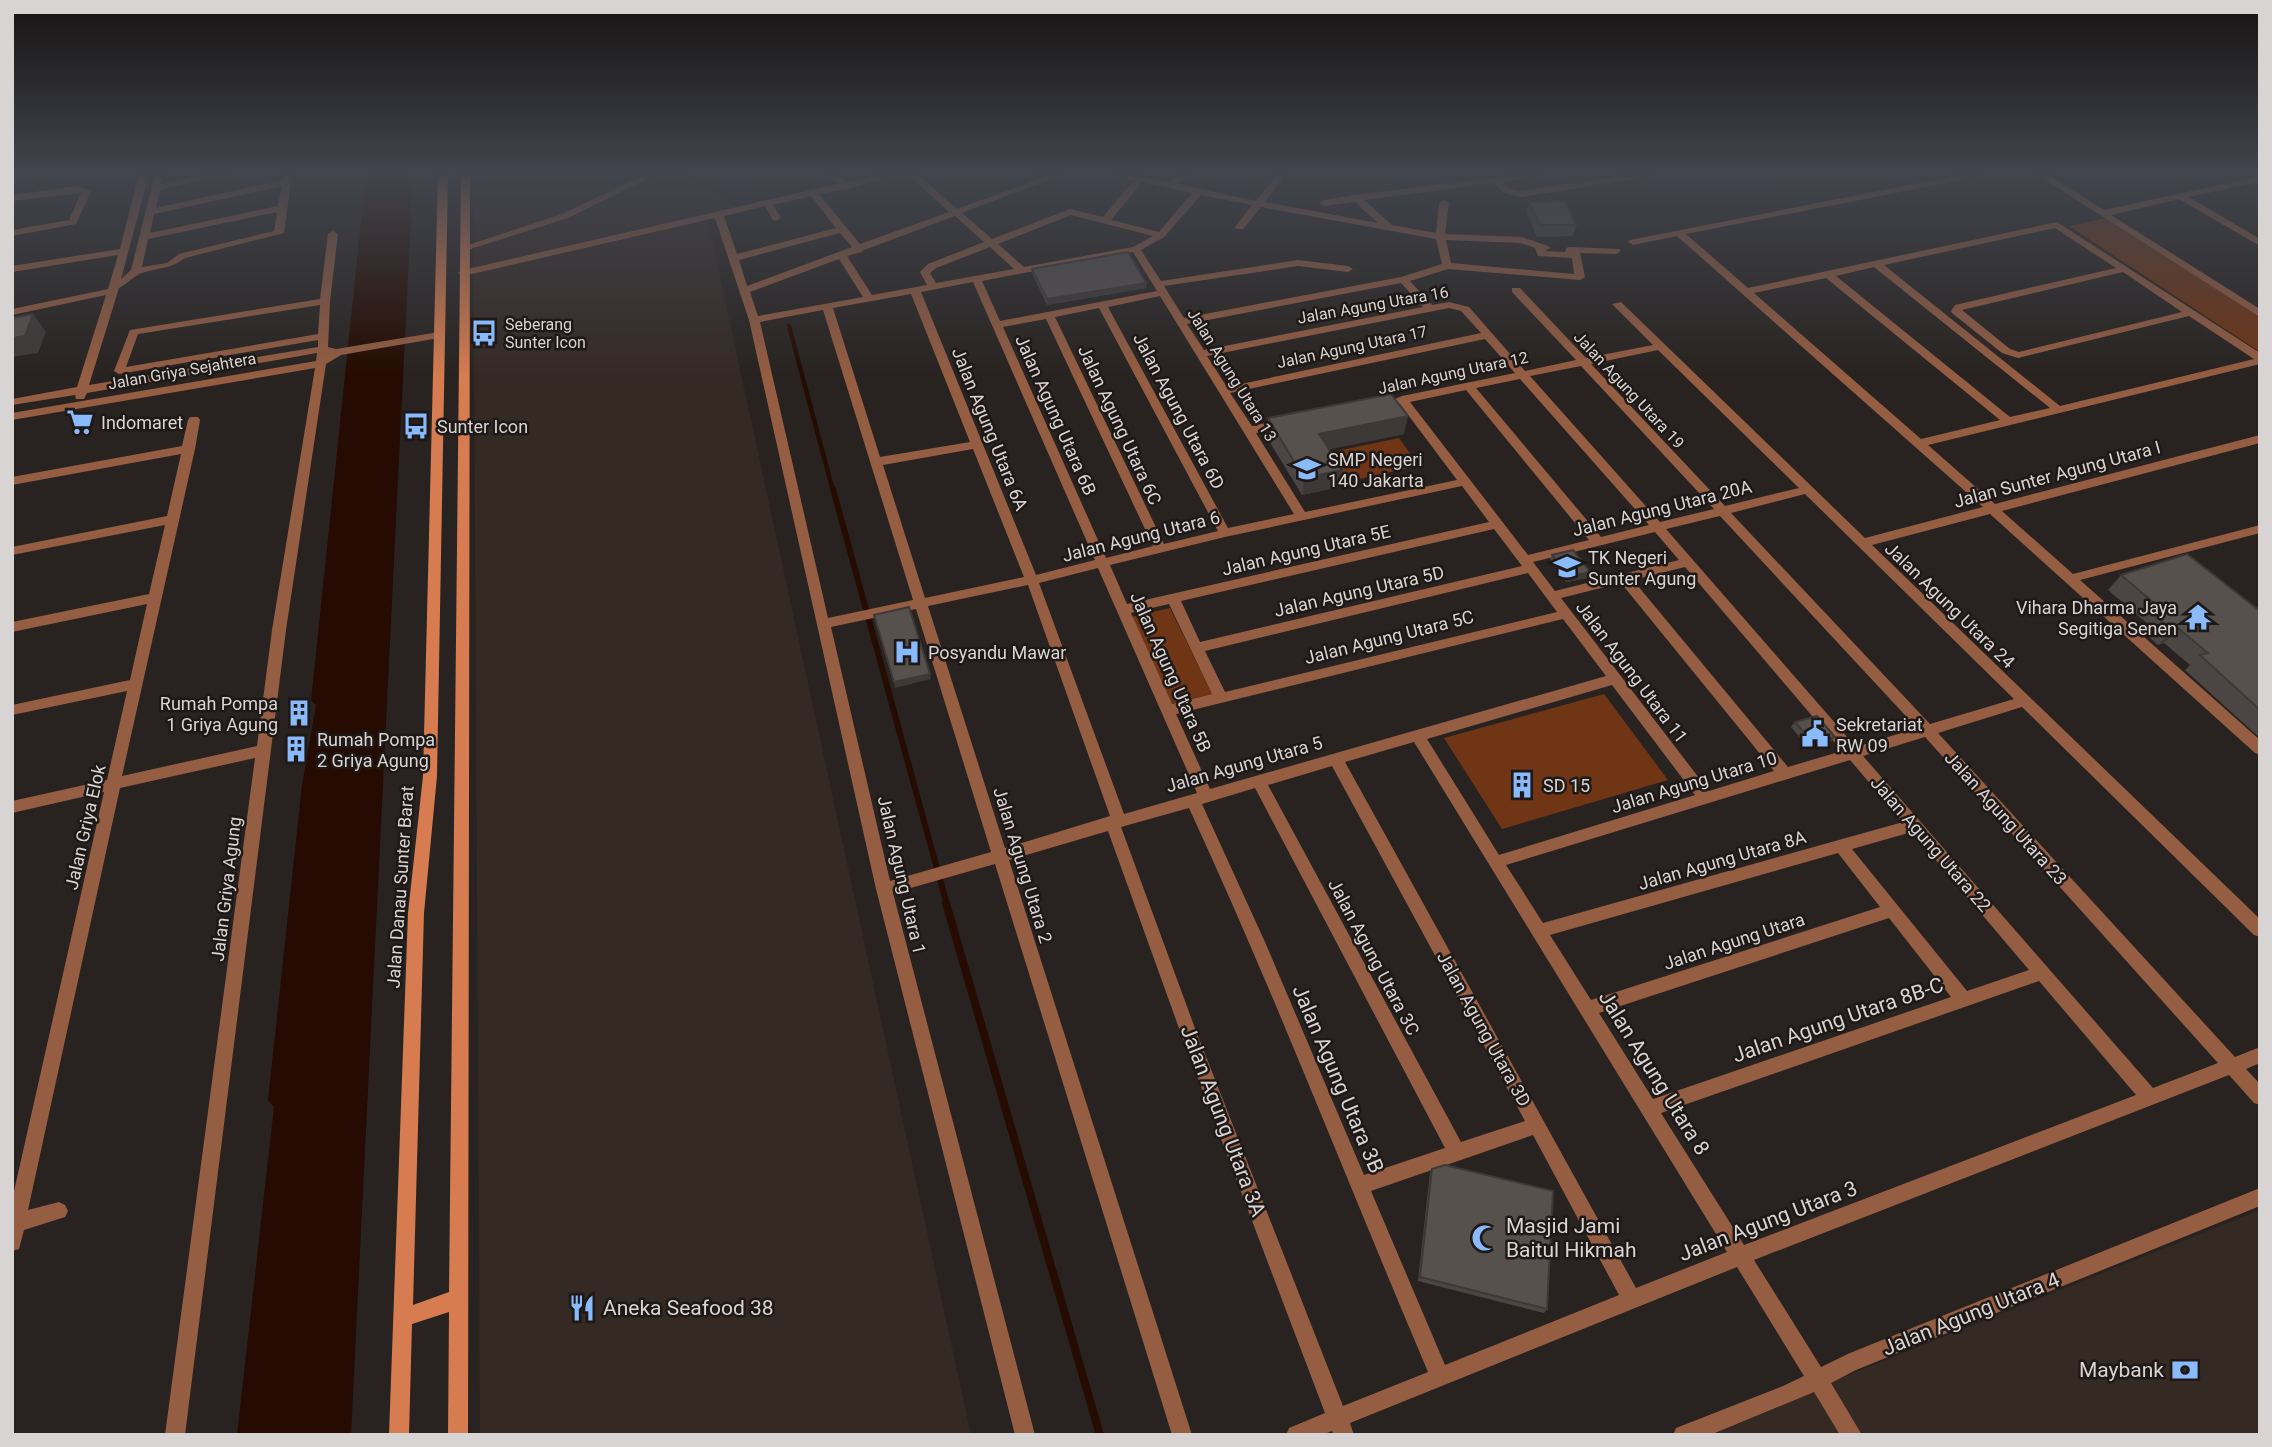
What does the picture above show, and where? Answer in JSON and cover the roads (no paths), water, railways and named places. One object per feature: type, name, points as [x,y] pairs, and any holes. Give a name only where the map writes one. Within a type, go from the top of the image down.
[{"type":"main road","name":"Jalan Danau Sunter Barat","points":[[399,1435],[416,912],[430,776],[441,242]]},
{"type":"main road","points":[[458,1435],[462,566],[466,390],[464,242]]},
{"type":"main road","points":[[436,572],[462,566]]},
{"type":"main road","points":[[402,1318],[458,1299]]},
{"type":"street","points":[[77,405],[127,242]]},
{"type":"street","points":[[12,312],[114,288],[128,280],[136,271],[143,242]]},
{"type":"street","points":[[136,271],[170,265],[182,256],[248,242]]},
{"type":"street","points":[[321,356],[324,301],[332,242]]},
{"type":"street","points":[[464,248],[484,242]]},
{"type":"street","points":[[463,273],[604,242]]},
{"type":"street","name":"Jalan Agung Utara 1","points":[[729,242],[754,320],[884,889],[1025,1435]]},
{"type":"street","points":[[735,258],[796,242]]},
{"type":"street","points":[[852,242],[859,250]]},
{"type":"street","points":[[746,290],[882,242]]},
{"type":"street","points":[[933,287],[925,272],[928,269],[992,242],[1022,271]]},
{"type":"street","points":[[754,320],[1136,249],[1149,242]]},
{"type":"street","points":[[1441,242],[1447,266]]},
{"type":"street","points":[[1526,242],[1548,249],[1616,251]]},
{"type":"street","points":[[1689,242],[1919,443],[2260,749]]},
{"type":"street","points":[[1746,292],[1980,242]]},
{"type":"street","points":[[2083,242],[2260,359]]},
{"type":"street","points":[[2149,242],[2260,314]]},
{"type":"street","points":[[1180,322],[1403,280],[1447,266],[1580,277],[1576,255],[1541,254],[1539,246]]},
{"type":"street","name":"Jalan Agung Utara 13","points":[[1136,249],[1301,517]]},
{"type":"street","points":[[12,269],[125,251]]},
{"type":"street","points":[[842,256],[869,299]]},
{"type":"street","points":[[997,325],[1102,305],[1160,288],[1298,263],[1348,269]]},
{"type":"street","points":[[1875,264],[2059,410]]},
{"type":"street","points":[[2125,269],[1959,307],[1956,311],[2006,351],[2018,355],[2190,313]]},
{"type":"street","points":[[1828,274],[2009,422]]},
{"type":"street","name":"Jalan Agung Utara 6B","points":[[976,280],[1103,564]]},
{"type":"street","points":[[1403,280],[1429,308]]},
{"type":"street","name":"Jalan Agung Utara 6A","points":[[915,290],[1032,580],[1115,821]]},
{"type":"street","name":"Jalan Agung Utara 19","points":[[1516,290],[1720,511]]},
{"type":"street","points":[[324,301],[134,332],[119,371],[324,336]]},
{"type":"street","name":"Jalan Agung Utara 24","points":[[1617,304],[2260,930]]},
{"type":"street","name":"Jalan Agung Utara 6D","points":[[1102,305],[1226,533]]},
{"type":"street","name":"Jalan Agung Utara 16","points":[[1200,354],[1429,308],[1456,305],[1465,309],[1658,527]]},
{"type":"street","name":"Jalan Agung Utara 2","points":[[827,306],[1182,1435]]},
{"type":"street","name":"Jalan Agung Utara 6C","points":[[1049,315],[1160,549]]},
{"type":"street","name":"Jalan Griya Sejahtera","points":[[12,417],[439,335]]},
{"type":"street","name":"Jalan Agung Utara 17","points":[[1222,391],[1488,335]]},
{"type":"street","name":"Jalan Agung Utara 12","points":[[1396,401],[1661,346]]},
{"type":"street","name":"Jalan Griya Sejahtera","points":[[12,402],[321,356]]},
{"type":"street","name":"Jalan Griya Agung","points":[[175,1435],[264,750],[321,356]]},
{"type":"street","points":[[1919,443],[2260,359]]},
{"type":"street","points":[[1469,386],[1598,542]]},
{"type":"street","name":"Jalan Agung Utara 11","points":[[1396,401],[1465,482],[1706,798]]},
{"type":"street","name":"Jalan Griya Elok","points":[[12,1242],[14,1223],[157,597],[194,420]]},
{"type":"street","points":[[1247,431],[1299,420]]},
{"type":"street","name":"Jalan Sunter Agung Utara I","points":[[1862,543],[2260,439]]},
{"type":"street","points":[[876,462],[978,444]]},
{"type":"street","points":[[12,481],[189,449]]},
{"type":"street","name":"Jalan Agung Utara 6","points":[[825,624],[1465,482]]},
{"type":"street","name":"Jalan Agung Utara 20A","points":[[1528,564],[1598,542],[1807,490]]},
{"type":"street","name":"Jalan Agung Utara 23","points":[[1720,511],[1928,731],[2260,1097]]},
{"type":"street","points":[[12,551],[173,519]]},
{"type":"street","name":"Jalan Agung Utara 5E","points":[[1122,610],[1497,524]]},
{"type":"street","name":"Jalan Agung Utara 22","points":[[1658,527],[2149,1097]]},
{"type":"street","points":[[2069,579],[2171,558],[2260,528]]},
{"type":"street","points":[[1552,596],[1688,562]]},
{"type":"street","name":"Jalan Agung Utara 5B","points":[[1103,564],[1167,711],[1198,797]]},
{"type":"street","name":"Jalan Agung Utara 5D","points":[[1196,648],[1528,564]]},
{"type":"street","points":[[1624,578],[1785,774]]},
{"type":"street","points":[[12,627],[157,597]]},
{"type":"street","points":[[1173,599],[1221,698]]},
{"type":"street","name":"Jalan Agung Utara 5C","points":[[1167,711],[1566,614]]},
{"type":"street","name":"Jalan Agung Utara 5","points":[[884,889],[1615,679]]},
{"type":"street","points":[[12,710],[136,684]]},
{"type":"street","name":"Jalan Agung Utara 10","points":[[1496,862],[2024,701]]},
{"type":"street","name":"Jalan Agung Utara 8","points":[[1417,735],[1852,1435]]},
{"type":"street","points":[[12,807],[264,750]]},
{"type":"street","name":"Jalan Agung Utara 3D","points":[[1335,758],[1632,1299]]},
{"type":"street","name":"Jalan Agung Utara 3C","points":[[1258,780],[1457,1152]]},
{"type":"street","name":"Jalan Agung Utara 3B","points":[[1198,797],[1335,1122],[1358,1186],[1440,1377]]},
{"type":"street","name":"Jalan Agung Utara 3A","points":[[1115,821],[1188,1031],[1341,1426]]},
{"type":"street","name":"Jalan Agung Utara 8A","points":[[1540,932],[1914,825]]},
{"type":"street","points":[[1841,846],[1964,1000]]},
{"type":"street","name":"Jalan Agung Utara","points":[[1588,1009],[1892,910]]},
{"type":"street","name":"Jalan Agung Utara 8B-C","points":[[1648,1110],[2042,973]]},
{"type":"street","name":"Jalan Agung Utara 3","points":[[1296,1435],[1341,1426],[1440,1377],[1632,1299],[2260,1055]]},
{"type":"street","points":[[1358,1186],[1537,1125]]},
{"type":"street","name":"Jalan Agung Utara 4","points":[[1683,1435],[1818,1380],[1850,1363],[2260,1197]]},
{"type":"street","points":[[14,1223],[60,1211]]},
{"type":"waterway","points":[[789,326],[833,491]]},
{"type":"waterway","points":[[833,489],[947,905]]},
{"type":"waterway","points":[[946,903],[1100,1435]]},
{"type":"place","name":"Seberang Sunter Icon","points":[[484,333]]},
{"type":"place","name":"Indomaret","points":[[80,422]]},
{"type":"place","name":"Sunter Icon","points":[[416,426]]},
{"type":"place","name":"SMP Negeri 140 Jakarta","points":[[1307,469]]},
{"type":"place","name":"TK Negeri Sunter Agung","points":[[1567,567]]},
{"type":"place","name":"Vihara Dharma Jaya Segitiga Senen","points":[[2198,617]]},
{"type":"place","name":"Posyandu Mawar","points":[[907,652]]},
{"type":"place","name":"Rumah Pompa 1 Griya Agung","points":[[299,713]]},
{"type":"place","name":"Sekretariat RW 09","points":[[1815,734]]},
{"type":"place","name":"Rumah Pompa 2 Griya Agung","points":[[296,749]]},
{"type":"place","name":"SD 15","points":[[1522,785]]},
{"type":"place","name":"Masjid Jami Baitul Hikmah","points":[[1485,1238]]},
{"type":"place","name":"Aneka Seafood 38","points":[[582,1308]]},
{"type":"place","name":"Maybank","points":[[2185,1370]]}]
